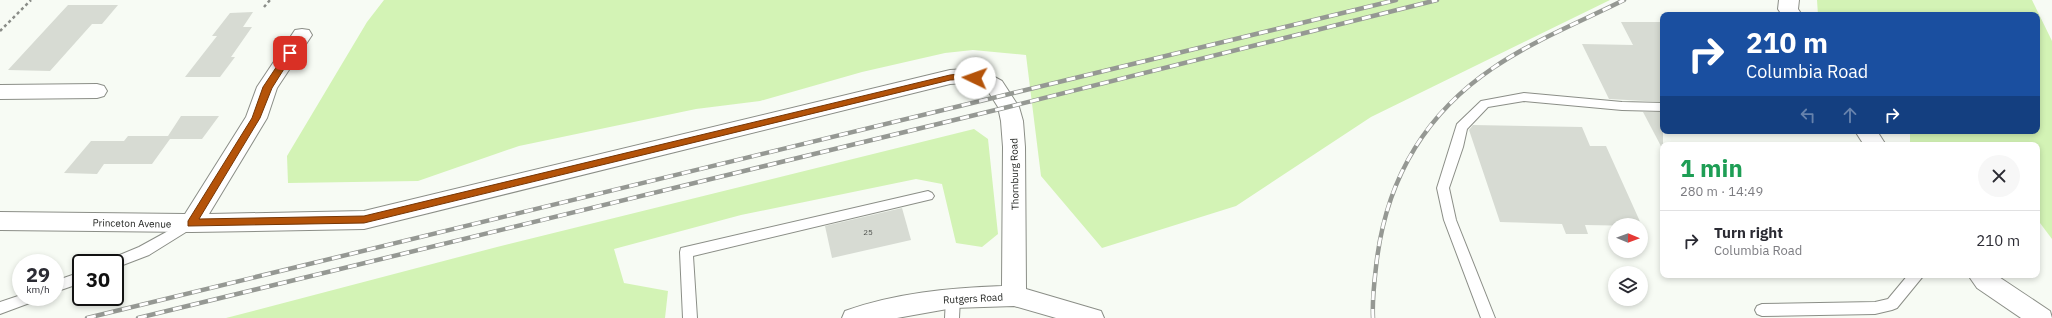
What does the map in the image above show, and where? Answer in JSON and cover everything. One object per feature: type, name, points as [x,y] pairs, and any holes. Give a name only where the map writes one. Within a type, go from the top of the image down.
[{"type":"street","points":[[1789,0],[1788,8],[1790,12]]},
{"type":"street","points":[[192,223],[256,118],[267,87],[302,35]]},
{"type":"street","name":"Princeton Avenue","points":[[0,221],[192,223],[364,220],[942,79],[967,76]]},
{"type":"street","name":"Thornburg Road","points":[[967,76],[984,80],[994,86],[1008,106],[1012,121],[1014,147],[1014,296]]},
{"type":"street","points":[[0,92],[97,91]]},
{"type":"street","points":[[1983,278],[1986,282],[2041,318]]},
{"type":"street","name":"Rutgers Road","points":[[854,318],[885,310],[952,308],[1014,296],[1092,318]]},
{"type":"lane","points":[[1488,318],[1450,220],[1443,188],[1457,146],[1461,127],[1485,104],[1524,97],[1622,106],[1660,107]]},
{"type":"lane","points":[[690,318],[686,252],[928,196]]},
{"type":"lane","points":[[124,259],[144,251],[192,223]]},
{"type":"lane","points":[[1762,310],[1875,308],[1892,304],[1913,278]]},
{"type":"lane","points":[[0,308],[12,304]]},
{"type":"path","points":[[0,31],[31,0]]},
{"type":"path","points":[[264,7],[270,0]]},
{"type":"green space","points":[[384,0],[1610,0],[1371,117],[1236,206],[1102,248],[1041,176],[1026,55],[973,50],[945,53],[862,72],[760,101],[696,109],[519,146],[418,181],[288,183],[287,156],[367,22]]},
{"type":"green space","points":[[1817,0],[2032,0],[2038,12],[1818,12]]},
{"type":"green space","points":[[2040,16],[2052,41],[2052,239],[2040,223],[2040,142],[1910,142],[1910,134],[2040,134]]},
{"type":"green space","points":[[974,129],[988,139],[998,234],[982,247],[956,243],[942,184],[916,179],[741,215],[614,249],[624,283],[668,291],[665,318],[226,318],[497,247]]},
{"type":"building","points":[[68,5],[118,5],[102,24],[92,24],[50,71],[8,70]]},
{"type":"building","points":[[253,12],[243,27],[252,27],[231,57],[235,57],[220,77],[185,77],[217,36],[212,36],[230,13]]},
{"type":"building","points":[[1621,22],[1660,22],[1660,102],[1609,99],[1582,44],[1633,45]]},
{"type":"building","points":[[1643,112],[1660,112],[1660,134],[1663,134],[1663,142],[1660,142],[1660,144]]},
{"type":"building","points":[[181,116],[219,116],[202,139],[170,139],[152,164],[104,164],[97,174],[64,173],[91,141],[124,141],[128,136],[168,136]]},
{"type":"building","points":[[1473,125],[1582,127],[1590,146],[1606,146],[1638,218],[1608,218],[1608,225],[1585,225],[1588,234],[1566,234],[1562,224],[1500,222],[1469,130]]},
{"type":"building","points":[[902,208],[911,240],[832,258],[825,226]]},
{"type":"railway","points":[[87,318],[1396,0]]},
{"type":"railway","points":[[138,318],[1008,107],[1437,0]]},
{"type":"railway","points":[[1373,318],[1376,267],[1388,207],[1398,180],[1411,154],[1427,130],[1446,108],[1468,87],[1493,68],[1541,40],[1624,0]]},
{"type":"route","points":[[290,53],[267,87],[256,118],[192,223],[364,220],[950,77],[967,76],[975,78]]}]
